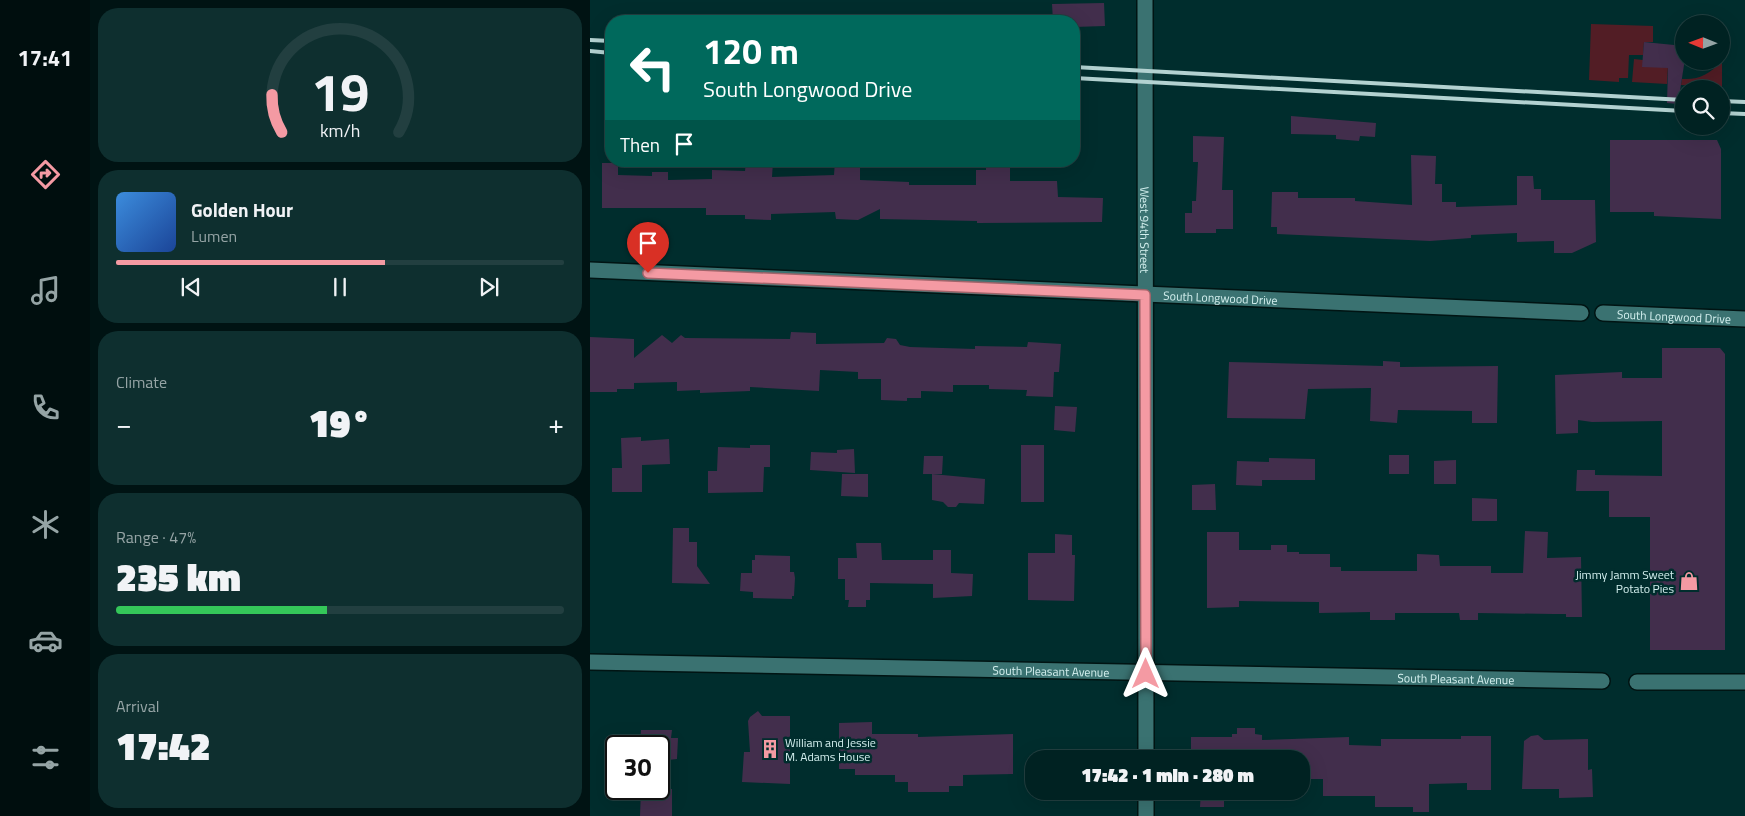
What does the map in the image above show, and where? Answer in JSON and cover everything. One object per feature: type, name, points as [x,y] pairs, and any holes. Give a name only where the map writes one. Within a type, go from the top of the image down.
[{"type":"street","name":"West 94th Street","points":[[1145,0],[1146,750]]},
{"type":"street","name":"South Longwood Drive","points":[[590,270],[1582,313]]},
{"type":"street","name":"South Longwood Drive","points":[[1603,313],[1745,319]]},
{"type":"street","name":"South Pleasant Avenue","points":[[590,662],[1146,674],[1602,681]]},
{"type":"street","points":[[1637,682],[1745,682]]},
{"type":"street","points":[[1146,800],[1146,816]]},
{"type":"shaded area","points":[[1591,24],[1653,26],[1653,42],[1644,42],[1643,55],[1629,55],[1628,78],[1619,78],[1619,82],[1589,80]]},
{"type":"shaded area","points":[[1634,59],[1643,60],[1643,67],[1668,66],[1667,84],[1632,82]]},
{"type":"shaded area","points":[[1712,70],[1722,70],[1722,80],[1682,80],[1682,79],[1704,75]]},
{"type":"building","points":[[1104,3],[1105,26],[1080,27],[1080,15],[1053,15],[1052,4]]},
{"type":"building","points":[[1644,42],[1675,45],[1675,70],[1683,70],[1682,80],[1675,80],[1675,104],[1667,103],[1668,68],[1642,67]]},
{"type":"building","points":[[1291,116],[1376,123],[1375,137],[1360,136],[1359,141],[1336,139],[1336,135],[1291,134]]},
{"type":"building","points":[[1193,136],[1224,137],[1222,190],[1233,190],[1233,229],[1216,229],[1216,233],[1185,233],[1185,213],[1192,213],[1192,201],[1196,201],[1198,162],[1193,162]]},
{"type":"building","points":[[1610,140],[1717,140],[1721,149],[1721,219],[1654,216],[1654,212],[1610,212]]},
{"type":"building","points":[[1411,155],[1436,156],[1435,184],[1442,184],[1442,202],[1456,202],[1456,207],[1517,205],[1517,176],[1533,176],[1534,189],[1541,189],[1541,200],[1595,200],[1596,242],[1572,253],[1554,253],[1554,241],[1517,242],[1517,233],[1471,235],[1471,238],[1430,241],[1277,234],[1277,227],[1271,227],[1272,192],[1298,192],[1298,198],[1355,198],[1355,201],[1412,205]]},
{"type":"building","points":[[602,163],[605,163],[605,167],[618,167],[618,175],[652,176],[652,172],[668,172],[668,180],[712,179],[712,170],[745,171],[745,167],[773,167],[772,177],[834,175],[835,167],[860,167],[860,180],[909,182],[909,185],[976,185],[976,170],[986,170],[986,167],[1010,167],[1010,181],[1057,181],[1058,197],[1103,198],[1102,222],[977,223],[977,221],[880,219],[880,209],[858,220],[836,219],[835,212],[771,214],[771,220],[745,219],[745,215],[706,215],[706,208],[602,208]]},
{"type":"building","points":[[791,332],[816,333],[816,344],[884,343],[887,338],[896,339],[900,345],[910,347],[975,349],[975,346],[1027,347],[1028,342],[1061,344],[1059,372],[1054,372],[1053,397],[1026,396],[1027,390],[989,389],[989,385],[953,385],[953,392],[921,391],[921,398],[907,398],[907,401],[881,400],[881,379],[858,379],[858,372],[820,370],[819,391],[750,387],[750,391],[700,393],[700,390],[677,391],[677,382],[634,383],[634,389],[617,389],[617,392],[590,392],[590,337],[634,339],[634,358],[662,335],[672,343],[681,335],[685,338],[790,339]]},
{"type":"building","points":[[1662,348],[1720,348],[1725,354],[1725,650],[1650,650],[1650,517],[1609,517],[1609,491],[1576,491],[1577,470],[1595,470],[1595,475],[1662,476],[1662,421],[1592,422],[1578,420],[1578,433],[1556,434],[1555,375],[1622,372],[1622,378],[1662,378]]},
{"type":"building","points":[[1383,361],[1400,362],[1400,367],[1498,366],[1497,423],[1472,423],[1472,411],[1398,410],[1397,423],[1370,421],[1371,388],[1308,389],[1305,419],[1227,418],[1229,362],[1383,366]]},
{"type":"building","points":[[1055,406],[1077,407],[1075,432],[1054,430]]},
{"type":"building","points":[[641,437],[641,441],[669,439],[670,464],[642,465],[642,492],[612,492],[612,468],[622,468],[621,438]]},
{"type":"building","points":[[750,445],[770,445],[770,467],[764,467],[763,492],[708,493],[708,471],[717,471],[718,447],[750,448]]},
{"type":"building","points":[[1021,445],[1044,445],[1044,502],[1021,502]]},
{"type":"building","points":[[854,449],[855,473],[810,470],[811,452],[837,453],[837,450]]},
{"type":"building","points":[[1389,455],[1409,455],[1409,474],[1389,474]]},
{"type":"building","points":[[924,456],[943,456],[942,474],[923,474]]},
{"type":"building","points":[[1269,458],[1315,459],[1315,480],[1262,480],[1262,486],[1236,485],[1237,461],[1269,462]]},
{"type":"building","points":[[1456,460],[1456,484],[1434,484],[1434,461]]},
{"type":"building","points":[[842,474],[868,474],[868,497],[841,496]]},
{"type":"building","points":[[932,474],[985,479],[984,504],[959,503],[956,507],[948,507],[943,502],[932,500]]},
{"type":"building","points":[[1215,484],[1216,510],[1192,510],[1192,485]]},
{"type":"building","points":[[1472,498],[1497,499],[1497,521],[1472,521]]},
{"type":"building","points":[[673,528],[689,528],[689,542],[697,542],[697,566],[710,584],[672,583]]},
{"type":"building","points":[[1525,531],[1548,532],[1547,558],[1581,557],[1582,617],[1566,617],[1566,614],[1478,613],[1478,620],[1460,620],[1459,613],[1395,613],[1395,620],[1370,620],[1370,612],[1319,613],[1319,602],[1239,601],[1239,607],[1207,608],[1207,532],[1239,532],[1239,550],[1271,550],[1271,545],[1287,545],[1287,552],[1330,554],[1330,567],[1341,567],[1341,571],[1417,571],[1417,554],[1439,555],[1440,566],[1491,566],[1491,573],[1523,573]]},
{"type":"building","points":[[1055,534],[1072,535],[1072,555],[1075,555],[1074,601],[1028,600],[1028,553],[1055,553]]},
{"type":"building","points":[[856,543],[881,543],[882,560],[933,560],[933,550],[951,550],[951,573],[973,574],[972,596],[933,598],[933,584],[870,583],[870,600],[866,600],[866,607],[848,607],[849,600],[845,600],[845,579],[838,579],[838,558],[857,558]]},
{"type":"building","points":[[755,555],[790,556],[790,572],[794,572],[795,578],[794,596],[792,596],[792,599],[753,598],[753,592],[740,591],[741,573],[752,573],[752,560],[755,560]]},
{"type":"building","name":"William and Jessie M. Adams House","points":[[758,711],[762,716],[790,716],[790,784],[742,782],[744,752],[750,752],[748,721]]},
{"type":"building","points":[[872,722],[872,734],[918,734],[918,737],[1013,734],[1013,774],[963,775],[963,786],[949,786],[949,792],[908,792],[908,782],[895,782],[895,775],[855,775],[855,769],[839,769],[839,723]]},
{"type":"building","points":[[1237,728],[1255,728],[1255,734],[1262,735],[1262,740],[1349,737],[1349,745],[1381,746],[1381,739],[1461,739],[1461,736],[1491,736],[1491,790],[1467,790],[1467,783],[1429,784],[1429,812],[1413,812],[1413,807],[1375,807],[1375,796],[1323,796],[1323,779],[1310,779],[1310,750],[1191,750],[1191,737],[1232,737],[1232,734],[1237,734]]},
{"type":"building","points":[[641,730],[672,730],[671,738],[678,738],[677,759],[670,760],[670,735],[641,735]]},
{"type":"building","points":[[1538,735],[1544,740],[1588,739],[1588,770],[1592,769],[1593,797],[1559,798],[1559,789],[1522,789],[1524,741],[1531,736]]},
{"type":"building","points":[[670,789],[672,789],[672,816],[640,816],[641,800],[670,800]]},
{"type":"building","points":[[1200,800],[1224,800],[1224,807],[1200,807]]},
{"type":"railway","points":[[590,40],[605,41]]},
{"type":"railway","points":[[590,51],[605,52]]},
{"type":"railway","points":[[1080,67],[1675,100]]},
{"type":"railway","points":[[1080,78],[1675,111]]},
{"type":"railway","points":[[1730,101],[1745,102]]},
{"type":"railway","points":[[1730,113],[1745,114]]},
{"type":"place","name":"Jimmy Jamm Sweet Potato Pies","points":[[1689,581]]},
{"type":"place","name":"William and Jessie M. Adams House","points":[[770,749]]},
{"type":"route","points":[[648,273],[1145,295],[1146,674]]}]
